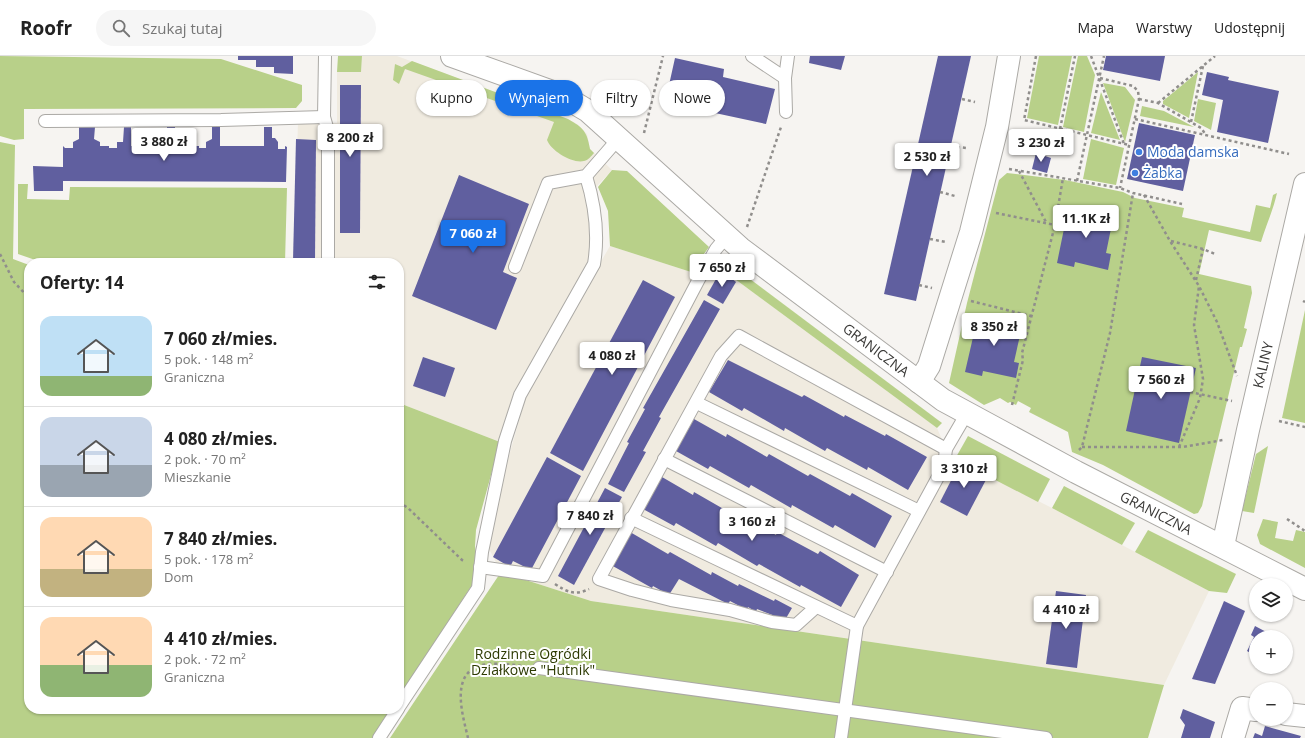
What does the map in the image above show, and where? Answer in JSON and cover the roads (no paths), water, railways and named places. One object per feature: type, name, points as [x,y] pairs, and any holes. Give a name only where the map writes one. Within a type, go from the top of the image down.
[{"type":"street","name":"GRANICZNA","points":[[452,56],[483,61],[561,94],[588,111],[638,154],[733,242],[943,400],[1076,472],[1305,589]]},
{"type":"street","points":[[919,382],[929,366],[952,298],[971,232],[997,127],[1009,56]]},
{"type":"street","name":"KALINY","points":[[1223,546],[1248,430],[1305,184]]},
{"type":"street","points":[[1233,738],[1242,708],[1249,709]]},
{"type":"street","points":[[1293,715],[1305,716]]},
{"type":"lane","points":[[325,56],[324,117],[328,131],[328,258]]},
{"type":"lane","points":[[752,56],[785,78]]},
{"type":"lane","points":[[786,112],[785,78],[788,56]]},
{"type":"lane","points":[[45,121],[324,117]]},
{"type":"lane","points":[[515,267],[548,184],[586,176],[619,138]]},
{"type":"lane","points":[[404,699],[478,588],[480,566],[505,441],[520,395],[594,264],[597,244],[596,222],[586,176]]},
{"type":"lane","points":[[480,566],[543,576],[716,249],[733,242]]},
{"type":"lane","points":[[816,607],[796,625],[772,622],[730,610],[671,600],[632,590],[599,578],[664,459],[697,403],[721,356],[739,336],[946,449]]},
{"type":"lane","points":[[697,403],[919,511]]},
{"type":"lane","points":[[841,738],[857,626],[944,466],[946,449],[967,413]]},
{"type":"lane","points":[[664,459],[887,572]]},
{"type":"lane","points":[[631,518],[857,626]]},
{"type":"lane","points":[[539,668],[1046,738]]},
{"type":"lane","points":[[379,738],[394,714]]},
{"type":"place","name":"Moda damska","points":[[1139,152]]},
{"type":"place","name":"Żabka","points":[[1135,173]]},
{"type":"park label","name":"Rodzinne Ogródki Działkowe \"Hutnik\"","points":[[533,662]]}]
